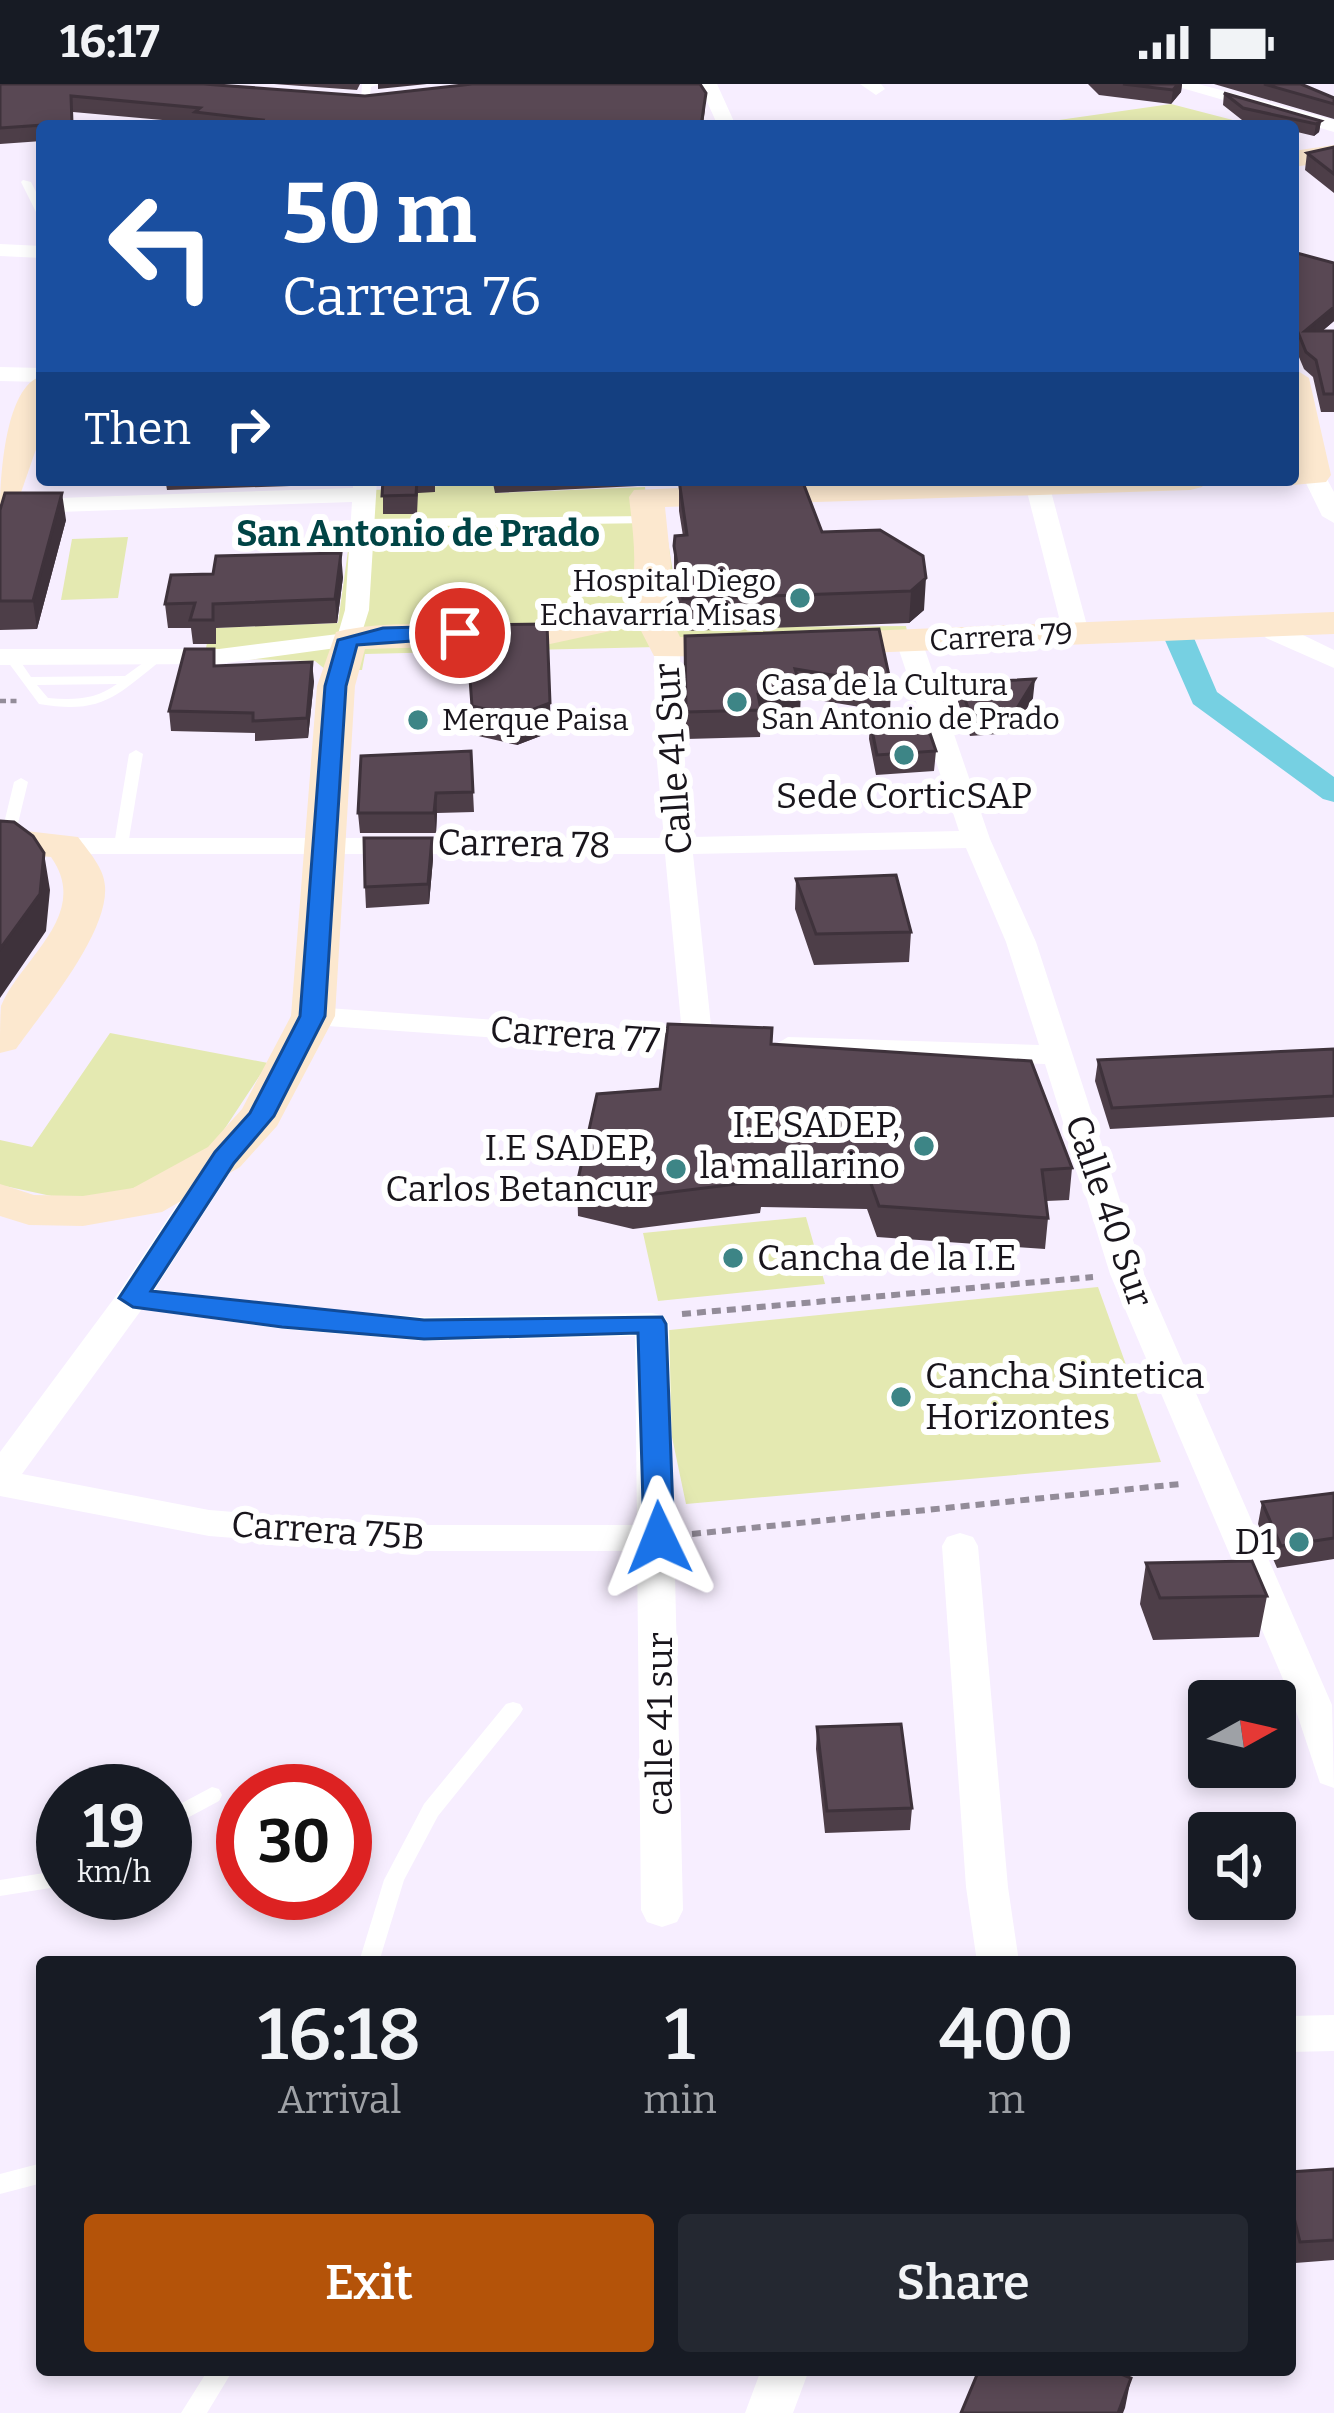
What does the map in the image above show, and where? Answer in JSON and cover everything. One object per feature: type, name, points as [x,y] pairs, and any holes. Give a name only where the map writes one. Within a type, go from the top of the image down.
[{"type":"main road","points":[[1299,157],[1334,153]]},
{"type":"main road","points":[[0,506],[36,403]]},
{"type":"main road","points":[[1299,408],[1310,463]]},
{"type":"main road","points":[[646,499],[964,486]]},
{"type":"main road","name":"Calle 41 Sur","points":[[646,499],[658,630]]},
{"type":"main road","name":"Carrera 79","points":[[349,640],[383,634],[601,628],[909,641],[1334,623]]},
{"type":"main road","points":[[0,1199],[29,1210],[165,1210],[261,1116],[313,1016],[336,680],[349,640]]},
{"type":"main road","name":"Carrera 78","points":[[3,840],[64,846]]},
{"type":"main road","points":[[0,1040],[66,938],[85,897],[81,868],[64,846]]},
{"type":"street","points":[[708,84],[725,120]]},
{"type":"street","points":[[1177,84],[1334,125]]},
{"type":"street","points":[[343,99],[375,95]]},
{"type":"street","points":[[0,250],[36,252]]},
{"type":"street","points":[[0,374],[36,375]]},
{"type":"street","points":[[1310,463],[1334,516]]},
{"type":"street","points":[[1038,486],[1076,633]]},
{"type":"street","points":[[0,506],[365,487],[357,610],[349,640]]},
{"type":"street","points":[[1268,626],[1334,660]]},
{"type":"street","name":"Calle 41 Sur","points":[[658,630],[698,1043]]},
{"type":"street","name":"Carrera 79","points":[[6,657],[289,651],[349,640]]},
{"type":"street","name":"Calle 40 Sur","points":[[909,641],[976,839],[1021,942],[1053,1055],[1127,1274],[1313,1705],[1334,1772]]},
{"type":"street","name":"Carrera 78","points":[[64,846],[327,842],[678,846],[976,839]]},
{"type":"street","name":"Carrera 77","points":[[313,1016],[698,1043],[1053,1055]]},
{"type":"street","points":[[0,1481],[133,1298],[165,1210]]},
{"type":"street","points":[[133,1298],[282,1318],[424,1329],[667,1319]]},
{"type":"street","name":"calle 41 sur","points":[[662,1910],[659,1538],[667,1319]]},
{"type":"street","name":"Carrera 75B","points":[[0,1481],[209,1523],[371,1536],[659,1538]]},
{"type":"street","points":[[961,1546],[987,1887],[997,1956]]},
{"type":"street","points":[[1296,2034],[1334,2033]]},
{"type":"street","points":[[770,2413],[782,2376]]},
{"type":"lane","points":[[26,182],[36,202]]},
{"type":"lane","points":[[364,523],[646,499]]},
{"type":"lane","points":[[6,657],[39,697],[53,702],[108,700],[158,656]]},
{"type":"lane","points":[[121,845],[136,754]]},
{"type":"lane","points":[[3,840],[21,782]]},
{"type":"lane","points":[[371,1956],[394,1880],[431,1810],[513,1709]]},
{"type":"lane","points":[[192,1806],[212,1795]]},
{"type":"lane","points":[[0,1888],[36,1882]]},
{"type":"lane","points":[[0,2184],[36,2175]]},
{"type":"lane","points":[[193,2413],[217,2376]]},
{"type":"path","points":[[667,1319],[1127,1274]]},
{"type":"path","points":[[659,1538],[1213,1480]]},
{"type":"green space","points":[[1171,104],[1233,120],[1059,120]]},
{"type":"green space","points":[[494,486],[496,493],[645,487],[646,497],[662,505],[679,609],[742,627],[906,626],[909,641],[365,654],[362,670],[326,670],[315,661],[204,658],[210,628],[338,623],[355,500],[374,490]]},
{"type":"green space","points":[[128,537],[118,598],[61,600],[72,539]]},
{"type":"green space","points":[[110,1033],[268,1063],[208,1154],[163,1178],[107,1197],[70,1200],[0,1185],[0,1140],[32,1147]]},
{"type":"green space","name":"Cancha de la I.E","points":[[806,1217],[825,1284],[658,1301],[643,1233]]},
{"type":"green space","name":"Cancha Sintetica Horizontes","points":[[1098,1287],[1161,1462],[686,1504],[650,1332]]},
{"type":"building","points":[[0,84],[204,84],[365,96],[472,84],[700,84],[706,93],[702,120],[263,120],[195,112],[200,108],[71,96],[72,120],[36,120],[36,126],[0,128]]},
{"type":"building","points":[[1123,84],[1178,84],[1173,90]]},
{"type":"building","points":[[1264,84],[1301,84],[1334,98],[1334,104]]},
{"type":"building","points":[[1224,93],[1321,121],[1316,124],[1243,108]]},
{"type":"building","points":[[1334,147],[1334,174],[1307,153]]},
{"type":"building","points":[[1299,254],[1334,263],[1334,307],[1305,331],[1334,331],[1334,394],[1324,394],[1316,360],[1306,352],[1299,335]]},
{"type":"building","points":[[383,486],[417,486],[416,495],[382,496]]},
{"type":"building","points":[[680,486],[804,486],[822,532],[880,530],[923,556],[926,578],[911,591],[683,599],[674,546],[675,536],[687,535]]},
{"type":"building","points":[[5,493],[62,493],[33,601],[0,601],[0,510]]},
{"type":"building","points":[[341,553],[335,599],[213,604],[213,620],[190,620],[195,603],[165,604],[171,575],[213,574],[216,556]]},
{"type":"building","points":[[547,624],[550,703],[516,716],[472,706],[466,625]]},
{"type":"building","points":[[879,629],[891,685],[795,669],[801,689],[758,694],[761,710],[686,712],[685,636]]},
{"type":"building","points":[[185,649],[214,649],[214,666],[312,662],[307,718],[253,721],[253,713],[169,711]]},
{"type":"building","points":[[1035,679],[1014,713],[971,716],[959,683]]},
{"type":"building","points":[[924,716],[936,751],[877,755],[870,720]]},
{"type":"building","points":[[471,751],[473,792],[436,793],[434,813],[358,813],[361,756]]},
{"type":"building","points":[[0,821],[14,822],[33,836],[44,853],[40,894],[0,949]]},
{"type":"building","points":[[364,838],[432,838],[428,884],[365,887]]},
{"type":"building","points":[[896,875],[911,932],[816,934],[796,879]]},
{"type":"building","points":[[668,1024],[772,1028],[771,1044],[1031,1061],[1072,1168],[1042,1170],[1048,1218],[879,1206],[869,1178],[761,1175],[761,1181],[632,1197],[577,1184],[597,1094],[660,1089]]},
{"type":"building","points":[[1334,1049],[1334,1096],[1112,1108],[1098,1060]]},
{"type":"building","points":[[1334,1493],[1334,1538],[1281,1546],[1262,1502]]},
{"type":"building","points":[[1252,1561],[1267,1596],[1160,1598],[1146,1563]]},
{"type":"building","points":[[901,1724],[912,1808],[827,1811],[817,1727]]},
{"type":"building","points":[[1334,2169],[1334,2240],[1300,2242],[1296,2172]]},
{"type":"building","points":[[976,2376],[1131,2378],[1118,2413],[961,2413]]},
{"type":"waterway","points":[[1179,638],[1204,697],[1334,792]]},
{"type":"place","name":"Hospital Diego Echavarría Misas","points":[[800,598]]},
{"type":"place","name":"Casa de la Cultura San Antonio de Prado","points":[[737,702]]},
{"type":"place","name":"Merque Paisa","points":[[418,720]]},
{"type":"place","name":"Sede CorticSAP","points":[[904,755]]},
{"type":"place","name":"I.E SADEP, la mallarino","points":[[924,1146]]},
{"type":"place","name":"I.E SADEP, Carlos Betancur","points":[[676,1169]]},
{"type":"place","name":"Cancha de la I.E","points":[[733,1258]]},
{"type":"place","name":"Cancha Sintetica Horizontes","points":[[901,1397]]},
{"type":"place","name":"D1","points":[[1299,1542]]},
{"type":"district","name":"San Antonio de Prado","points":[[418,534]]},
{"type":"route","points":[[460,633],[383,634],[349,640],[342,653],[313,1016],[261,1116],[224,1157],[133,1298],[282,1318],[424,1329],[652,1324],[659,1538]]}]
